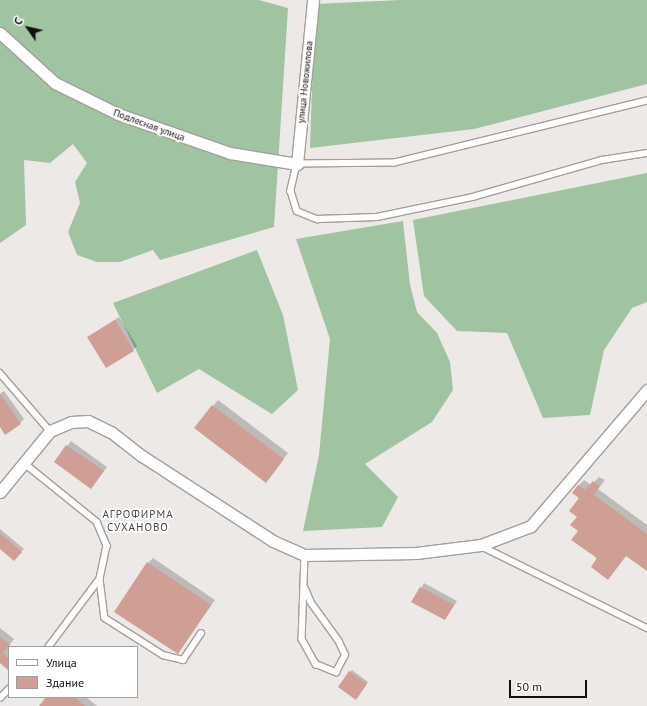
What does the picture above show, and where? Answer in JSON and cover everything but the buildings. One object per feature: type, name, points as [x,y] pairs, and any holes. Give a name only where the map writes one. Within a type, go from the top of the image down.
[{"type":"street","name":"улица Новожилова","points":[[297,164],[313,0]]},
{"type":"street","name":"Подлесная улица","points":[[0,33],[55,83],[118,114],[230,153],[297,164]]},
{"type":"street","points":[[0,492],[50,431],[71,422],[88,421],[111,432],[142,456],[272,541],[305,555],[416,553],[481,546],[531,526],[647,390]]},
{"type":"lane","points":[[647,101],[395,162],[297,164],[291,191],[297,211],[317,219],[377,217],[473,197],[602,160],[647,153]]},
{"type":"lane","points":[[0,373],[50,431]]},
{"type":"lane","points":[[24,463],[97,522],[107,546],[100,579],[105,618],[163,655],[183,660],[201,633]]},
{"type":"lane","points":[[481,546],[647,628]]},
{"type":"lane","points":[[305,555],[302,639],[316,664],[336,672],[345,655],[340,642],[311,603],[305,588]]},
{"type":"lane","points":[[50,646],[100,579]]},
{"type":"lane","points":[[0,698],[8,690]]},
{"type":"green space","points":[[0,0],[259,0],[288,8],[274,227],[160,260],[153,250],[120,262],[97,262],[77,255],[68,232],[80,203],[75,182],[87,163],[73,144],[50,163],[24,160],[26,225],[0,243]]},
{"type":"green space","points":[[401,0],[647,0],[647,84],[474,129],[310,148],[315,4]]},
{"type":"green space","points":[[647,173],[647,302],[632,308],[604,350],[590,415],[543,418],[507,333],[457,331],[424,296],[413,220]]},
{"type":"green space","points":[[403,221],[410,285],[417,312],[437,333],[450,362],[453,390],[432,422],[365,464],[398,497],[382,527],[303,531],[319,455],[330,339],[296,239]]},
{"type":"green space","points":[[257,250],[283,315],[298,390],[272,414],[199,369],[157,393],[113,303]]},
{"type":"district","name":"АГРОФИРМА СУХАНОВО","points":[[138,521]]}]
